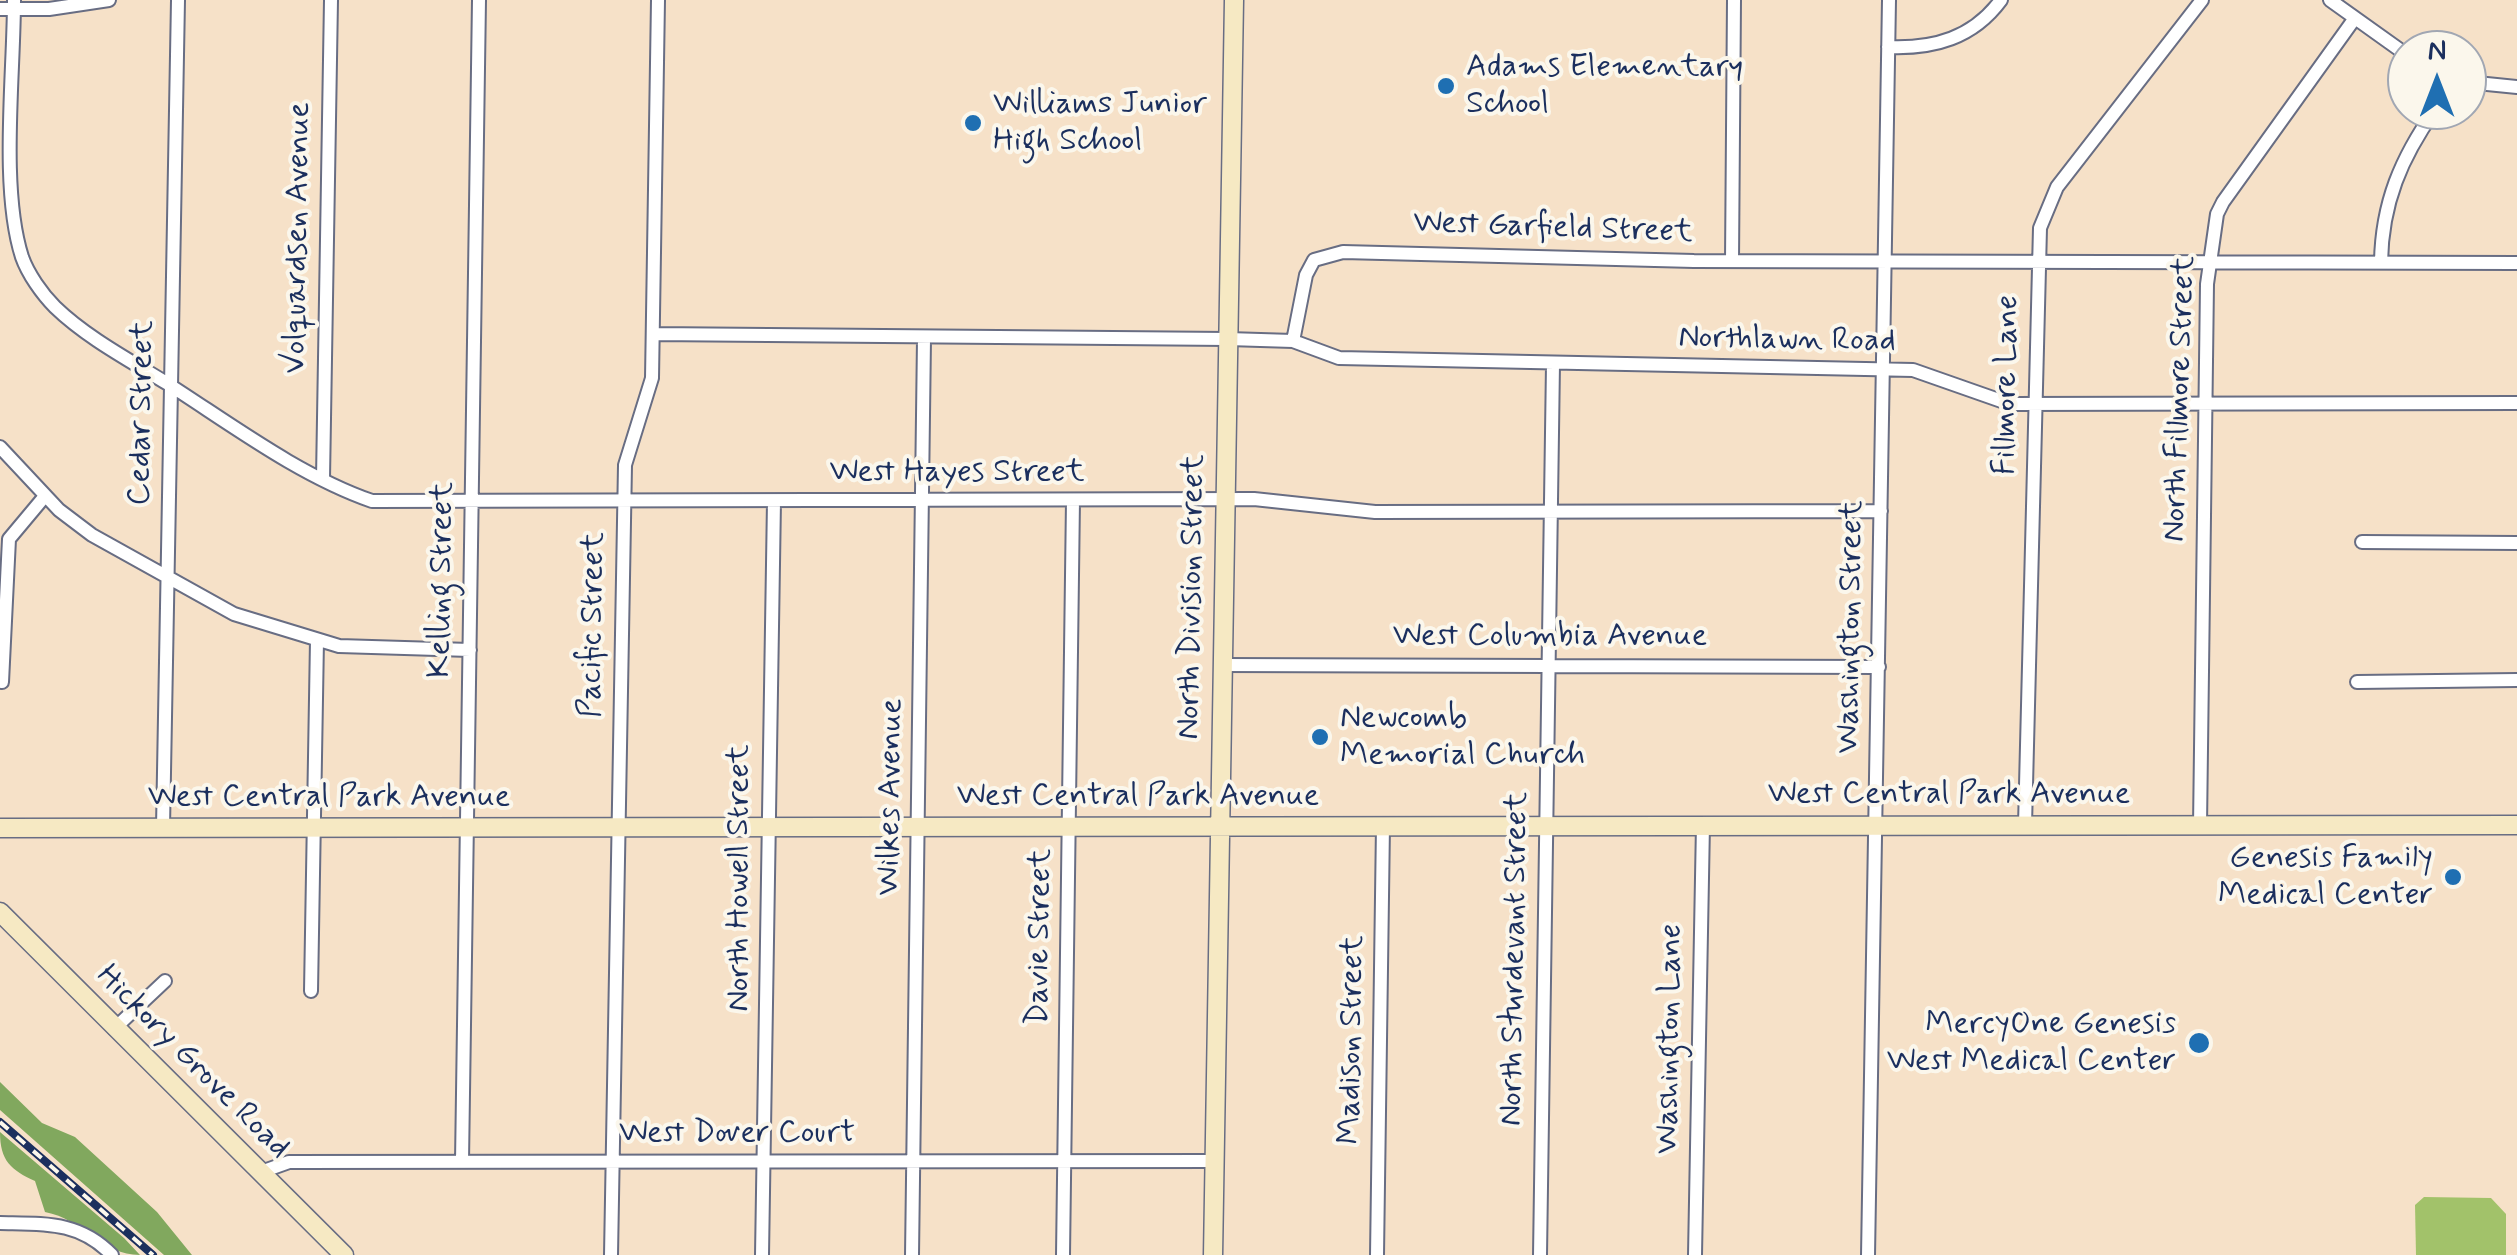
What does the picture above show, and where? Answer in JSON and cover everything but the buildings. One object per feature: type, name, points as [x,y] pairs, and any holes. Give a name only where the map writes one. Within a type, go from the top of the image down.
[{"type":"main road","name":"North Division Street","points":[[1214,1255],[1234,0]]},
{"type":"main road","name":"West Central Park Avenue","points":[[0,828],[2517,825]]},
{"type":"main road","name":"Hickory Grove Road","points":[[0,912],[344,1255]]},
{"type":"street","points":[[10,6],[109,0]]},
{"type":"street","name":"Cedar Street","points":[[163,827],[178,0]]},
{"type":"street","name":"Volquardsen Avenue","points":[[323,478],[330,0]]},
{"type":"street","name":"Kelling Street","points":[[462,1161],[479,0]]},
{"type":"street","name":"Pacific Street","points":[[611,1255],[625,465],[652,378],[658,0]]},
{"type":"street","points":[[1732,261],[1734,0]]},
{"type":"street","name":"Washington Street","points":[[1868,1255],[1889,0]]},
{"type":"street","points":[[1888,47],[1912,48],[1958,38],[1988,17],[2001,0]]},
{"type":"street","name":"Fillmore Lane","points":[[2026,825],[2038,261],[2046,204],[2202,0]]},
{"type":"street","points":[[2330,0],[2387,41]]},
{"type":"street","name":"West Hayes Street","points":[[10,6],[9,187],[15,231],[32,278],[55,307],[171,386],[323,478],[372,500],[1224,500],[1293,502],[1375,512],[1881,511]]},
{"type":"street","name":"North Fillmore Street","points":[[2200,826],[2210,261],[2222,202],[2355,18]]},
{"type":"street","points":[[2487,84],[2517,87]]},
{"type":"street","points":[[2381,262],[2389,192],[2401,163],[2422,130]]},
{"type":"street","name":"West Garfield Street","points":[[1294,340],[1306,275],[1314,260],[1325,255],[1430,252],[1732,261],[2517,263]]},
{"type":"street","points":[[653,334],[1294,340]]},
{"type":"street","name":"Wilkes Avenue","points":[[912,1255],[924,339]]},
{"type":"street","name":"Northlawn Road","points":[[1294,340],[1339,358],[1883,370],[1929,374],[1990,401],[2034,404],[2517,403]]},
{"type":"street","name":"North Sturdevant Street","points":[[1540,1255],[1553,364]]},
{"type":"street","points":[[0,447],[45,496],[92,535],[234,614],[338,646],[470,650]]},
{"type":"street","points":[[2,682],[9,539],[45,496]]},
{"type":"street","name":"Davie Street","points":[[1064,1255],[1073,500]]},
{"type":"street","name":"North Howell Street","points":[[762,1255],[774,501]]},
{"type":"street","points":[[2362,542],[2517,543]]},
{"type":"street","points":[[312,992],[317,640]]},
{"type":"street","name":"West Columbia Avenue","points":[[1221,665],[1879,667]]},
{"type":"street","points":[[2358,682],[2517,680]]},
{"type":"street","name":"Washington Lane","points":[[1694,1255],[1703,824]]},
{"type":"street","name":"Madison Street","points":[[1377,1255],[1383,825]]},
{"type":"street","points":[[114,1029],[165,981]]},
{"type":"street","name":"West Dover Court","points":[[260,1172],[289,1162],[1215,1161]]},
{"type":"street","points":[[0,1223],[66,1225],[92,1235],[112,1255]]},
{"type":"green space","points":[[0,1082],[42,1123],[75,1137],[157,1212],[192,1255],[164,1255],[0,1110]]},
{"type":"green space","points":[[0,1132],[140,1255],[114,1249],[71,1222],[45,1212],[35,1181],[19,1173],[5,1157]]},
{"type":"green space","points":[[2424,1197],[2491,1198],[2506,1214],[2506,1255],[2416,1255],[2415,1205]]},
{"type":"railway","points":[[0,1122],[153,1255]]},
{"type":"place","name":"Adams Elementary School","points":[[1446,86]]},
{"type":"place","name":"Williams Junior High School","points":[[973,123]]},
{"type":"place","name":"Newcomb Memorial Church","points":[[1320,737]]},
{"type":"place","name":"Genesis Family Medical Center","points":[[2453,877]]},
{"type":"place","name":"MercyOne Genesis West Medical Center","points":[[2199,1043]]}]
